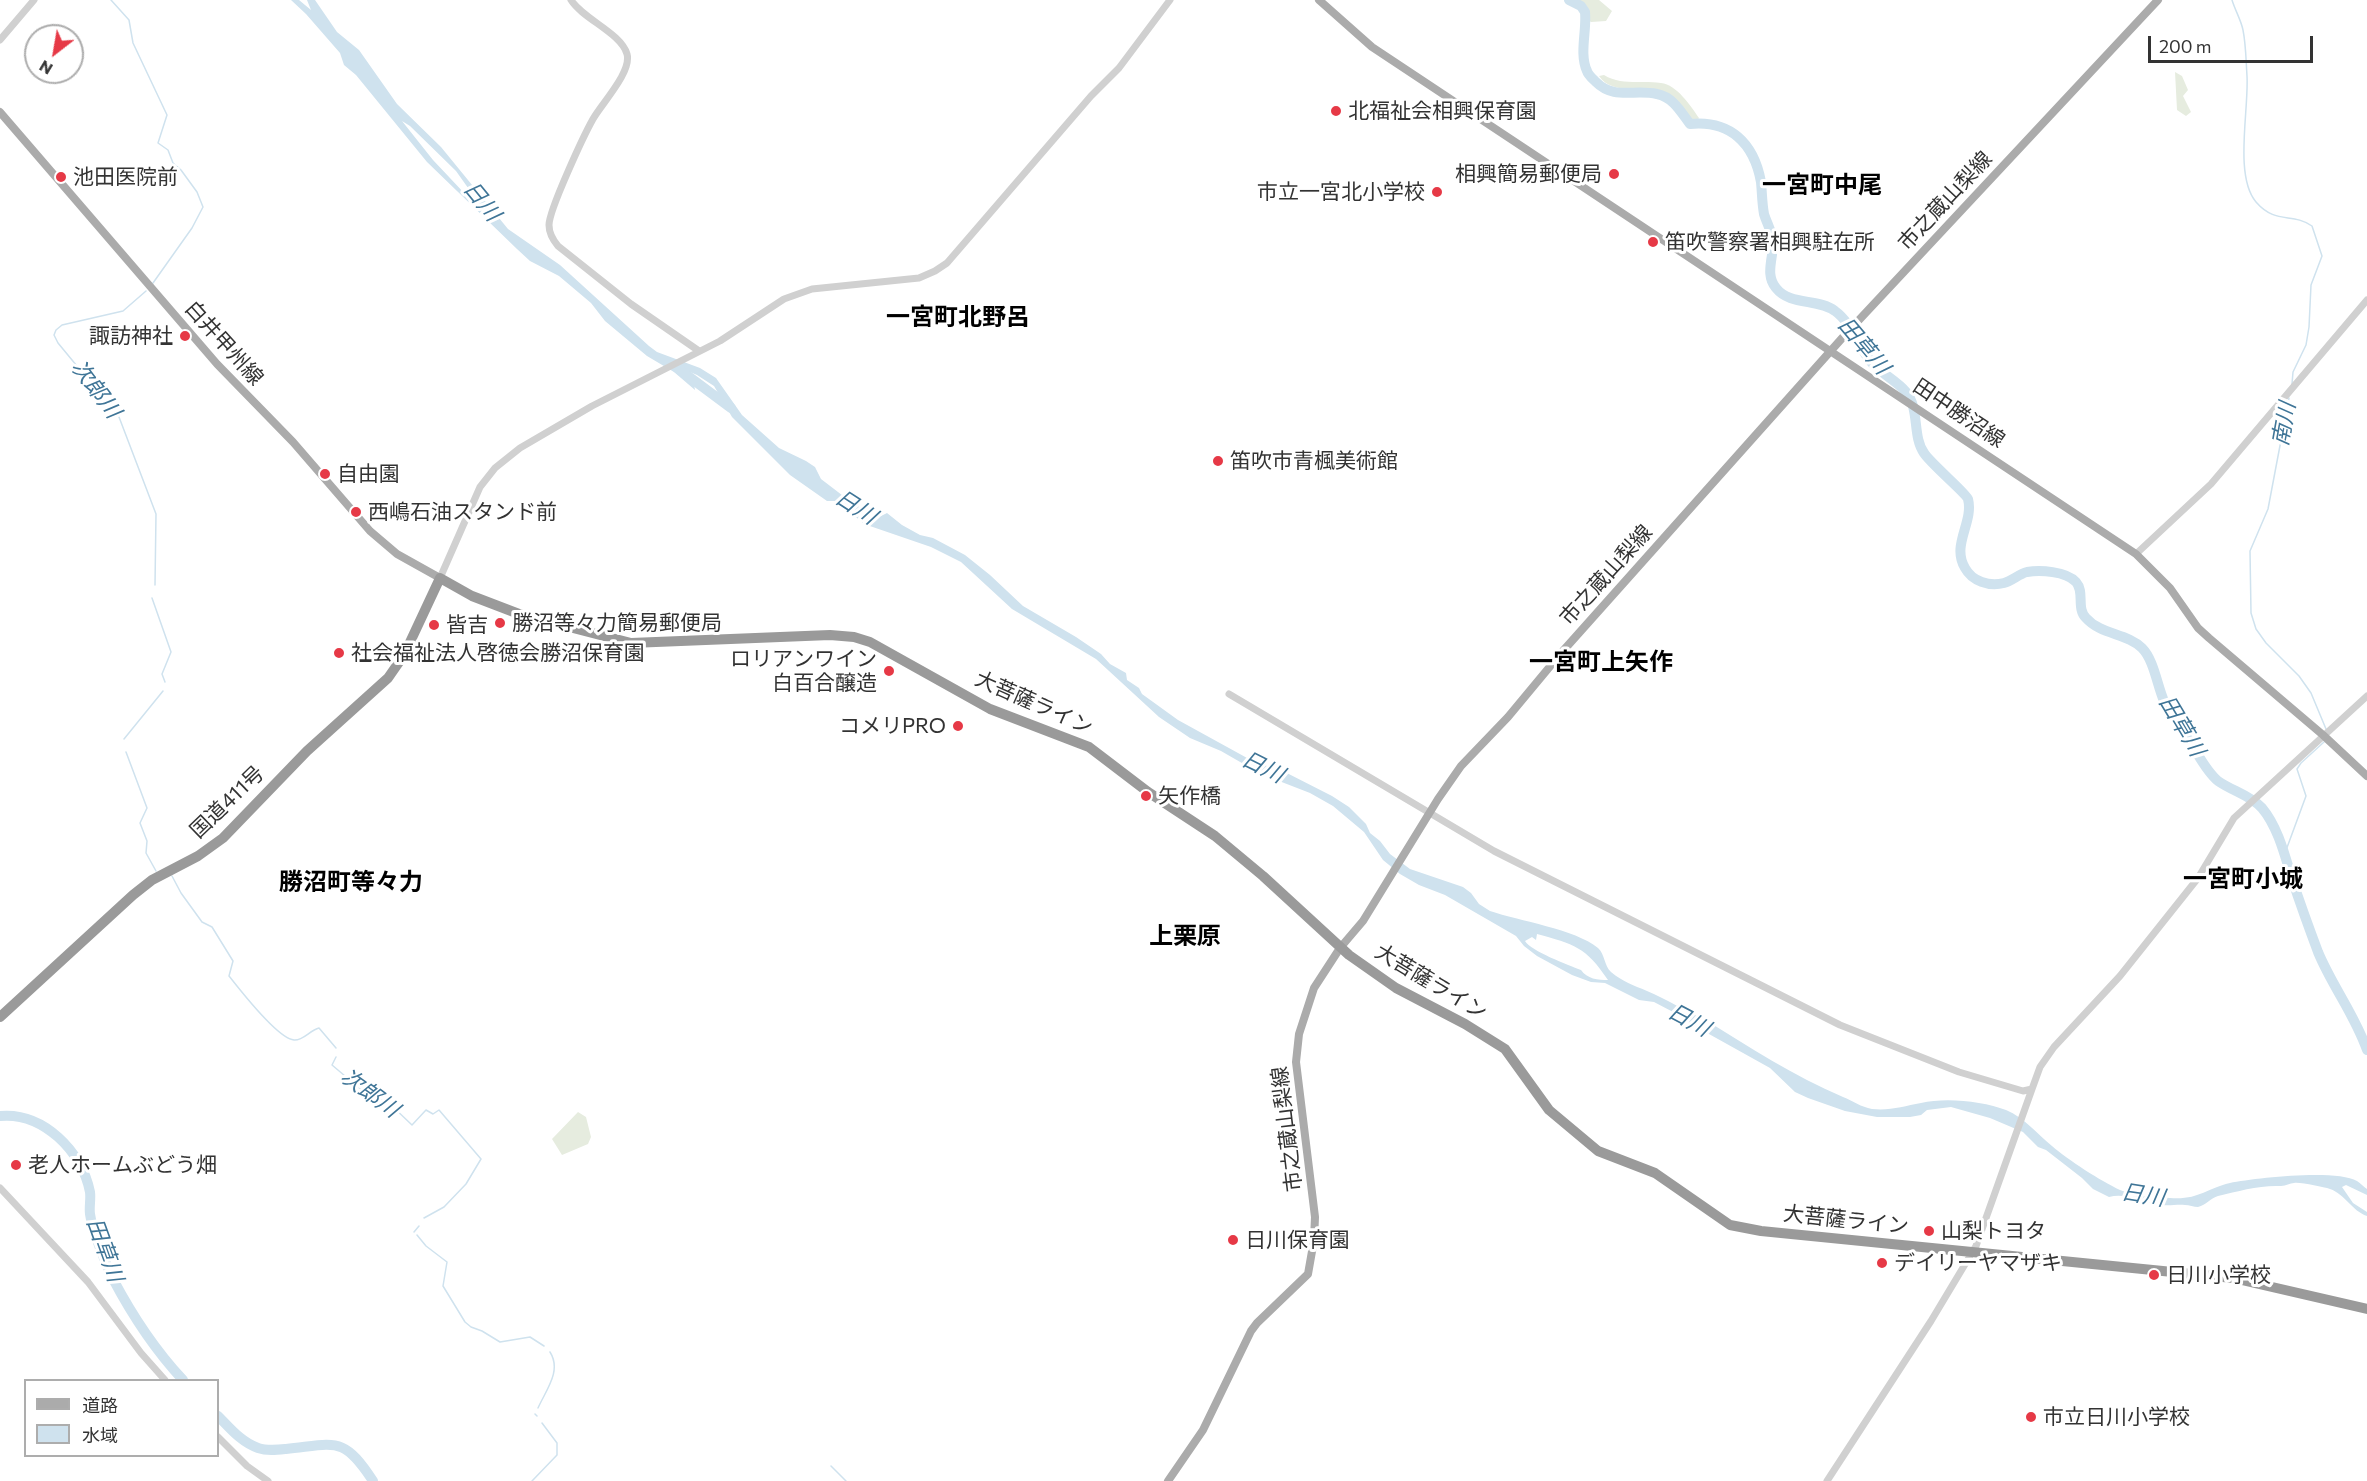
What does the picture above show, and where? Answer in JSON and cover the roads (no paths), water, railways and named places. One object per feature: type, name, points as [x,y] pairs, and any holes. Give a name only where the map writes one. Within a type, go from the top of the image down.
[{"type":"highway","name":"大菩薩ライン","points":[[440,578],[472,596],[519,614],[631,643],[830,635],[854,637],[870,642],[990,709],[1089,747],[1148,792],[1215,836],[1263,876],[1340,948],[1396,988],[1465,1024],[1504,1049],[1549,1110],[1598,1150],[1655,1173],[1730,1225],[1761,1231],[2248,1280],[2367,1309]]},
{"type":"highway","name":"国道411号","points":[[0,1017],[133,895],[152,880],[198,856],[223,838],[307,751],[388,678],[404,655],[440,578]]},
{"type":"main road","name":"田中勝沼線","points":[[1319,0],[1372,47],[1929,414],[2136,554],[2170,588],[2203,633],[2326,735],[2367,776]]},
{"type":"main road","name":"市之蔵山梨線","points":[[1168,1481],[1203,1430],[1251,1331],[1308,1274],[1316,1217],[1296,1073],[1297,1044],[1314,987],[1340,948],[1363,921],[1461,766],[1508,717],[1562,652],[1856,322],[2158,0]]},
{"type":"main road","name":"白井甲州線","points":[[0,112],[217,364],[293,442],[370,531],[397,554],[440,578]]},
{"type":"street","points":[[0,40],[34,0]]},
{"type":"street","points":[[571,0],[619,42],[627,55],[627,60],[624,72],[593,119],[550,215],[550,234],[558,246],[696,353]]},
{"type":"street","points":[[440,578],[480,487],[495,468],[520,447],[633,384],[729,335],[771,306],[796,294],[812,289],[911,279],[927,275],[946,263],[1091,96],[1119,68],[1170,0]]},
{"type":"street","points":[[2136,554],[2211,484],[2367,300]]},
{"type":"street","points":[[1229,694],[1494,851],[1840,1024],[1959,1072],[2023,1091],[2032,1089]]},
{"type":"street","points":[[1827,1481],[1902,1368],[1972,1252],[2040,1067],[2054,1047],[2120,976],[2199,878],[2208,866],[2226,828],[2244,807],[2367,696]]},
{"type":"street","points":[[0,1188],[88,1282],[141,1353],[164,1379]]},
{"type":"street","points":[[219,1438],[247,1466],[268,1481]]},
{"type":"water","points":[[291,0],[299,0],[311,10],[307,0],[315,0],[337,32],[359,50],[397,104],[441,147],[508,229],[560,265],[657,352],[700,368],[716,378],[742,415],[779,448],[815,467],[821,479],[855,505],[881,516],[887,513],[920,535],[933,538],[965,555],[1023,606],[1076,637],[1101,654],[1110,664],[1126,673],[1127,680],[1139,688],[1142,694],[1178,720],[1258,764],[1277,768],[1349,807],[1390,854],[1410,869],[1463,887],[1479,904],[1490,911],[1588,941],[1598,948],[1611,972],[1628,983],[1704,1019],[1789,1070],[1864,1107],[1885,1109],[1931,1101],[1952,1100],[1997,1107],[2019,1117],[2059,1152],[2094,1176],[2120,1190],[2145,1196],[2180,1198],[2195,1196],[2221,1185],[2275,1177],[2314,1175],[2346,1177],[2357,1181],[2367,1189],[2367,1195],[2346,1185],[2342,1187],[2353,1203],[2367,1212],[2367,1216],[2335,1191],[2297,1183],[2234,1192],[2215,1197],[2198,1207],[2155,1204],[2122,1196],[2109,1197],[2093,1189],[2046,1150],[2038,1147],[2023,1132],[1990,1118],[1951,1107],[1927,1110],[1921,1115],[1910,1117],[1877,1117],[1845,1111],[1808,1098],[1795,1092],[1770,1068],[1675,1013],[1654,1002],[1639,1000],[1605,983],[1591,982],[1572,975],[1537,956],[1516,936],[1445,895],[1419,885],[1400,874],[1383,860],[1364,832],[1333,806],[1310,793],[1261,774],[1221,751],[1190,738],[1159,717],[1096,659],[1012,609],[961,562],[931,547],[864,524],[837,501],[827,501],[790,475],[732,417],[714,386],[683,369],[694,384],[695,390],[674,372],[647,356],[605,321],[591,303],[559,276],[530,261],[517,249],[427,162],[356,75],[344,65],[340,53]],"holes":[[[402,121],[456,171],[483,209],[466,195],[433,160]],[[1537,934],[1578,948],[1593,960],[1608,980],[1590,977],[1581,970],[1534,949],[1525,941],[1532,937],[1536,940]]]},
{"type":"waterway","name":"次郎川","points":[[111,0],[129,20],[133,43],[167,115],[158,143],[168,150],[173,163],[197,192],[203,207],[192,228],[153,283]]},
{"type":"waterway","name":"田草川","points":[[1569,0],[1581,6],[1585,12],[1583,50],[1585,64],[1588,74],[1596,82],[1610,91],[1649,93],[1668,98],[1690,124],[1717,126],[1728,130],[1746,145],[1758,168],[1764,214],[1772,236],[1770,272],[1773,283],[1782,294],[1796,300],[1821,304],[1835,311],[1846,322],[1872,363],[1906,392],[1913,406],[1918,439],[1924,453],[1968,499],[1968,516],[1960,551],[1968,573],[1976,580],[1993,584],[2007,582],[2027,572],[2046,571],[2072,578],[2079,586],[2081,610],[2086,618],[2099,628],[2136,643],[2146,653],[2167,707],[2207,769],[2218,781],[2246,796],[2262,808],[2268,816],[2280,842],[2318,952],[2367,1050]]},
{"type":"waterway","name":"南川","points":[[2232,0],[2242,26],[2245,47],[2247,90],[2244,160],[2249,191],[2256,202],[2270,213],[2312,226],[2322,256],[2311,285],[2306,345],[2293,372],[2292,384]]},
{"type":"waterway","name":"次郎川","points":[[146,291],[123,311],[62,325],[54,335],[58,343],[119,417],[156,514],[155,585]]},
{"type":"waterway","name":"日川","points":[[676,367],[731,408]]},
{"type":"waterway","name":"南川","points":[[2289,398],[2268,509],[2250,551],[2251,613],[2256,629],[2266,643],[2299,676],[2311,693],[2326,729]]},
{"type":"waterway","name":"次郎川","points":[[152,598],[171,652],[162,674],[165,682]]},
{"type":"waterway","name":"次郎川","points":[[124,739],[163,691]]},
{"type":"waterway","name":"南川","points":[[2285,853],[2306,796],[2297,769],[2324,742]]},
{"type":"waterway","name":"次郎川","points":[[126,752],[147,808],[140,823],[147,841],[146,853],[156,871]]},
{"type":"waterway","name":"次郎川","points":[[172,876],[202,922],[212,927],[233,961],[229,976],[260,1013],[287,1038],[300,1039],[319,1028],[336,1048]]},
{"type":"waterway","name":"次郎川","points":[[336,1057],[332,1065],[358,1087],[391,1105],[412,1125],[426,1110],[433,1114],[439,1110],[481,1159],[466,1184],[444,1207],[424,1218]]},
{"type":"waterway","name":"田草川","points":[[0,1116],[16,1116],[45,1127],[58,1137],[79,1162],[90,1192],[91,1221],[113,1279],[145,1332],[182,1379]]},
{"type":"waterway","name":"次郎川","points":[[414,1232],[419,1226]]},
{"type":"waterway","name":"次郎川","points":[[417,1235],[426,1246],[447,1262],[443,1286],[465,1322],[500,1342],[530,1337],[544,1346]]},
{"type":"waterway","name":"次郎川","points":[[538,1408],[554,1373],[550,1352]]},
{"type":"waterway","name":"田草川","points":[[219,1417],[241,1438],[261,1449],[275,1450],[316,1445],[337,1446],[345,1449],[363,1466],[373,1481]]},
{"type":"waterway","name":"次郎川","points":[[532,1481],[557,1455],[557,1443],[542,1423]]},
{"type":"waterway","points":[[831,1466],[846,1481]]},
{"type":"place","name":"北福祉会相興保育園","points":[[1336,111]]},
{"type":"place","name":"相興簡易郵便局","points":[[1614,174]]},
{"type":"place","name":"池田医院前","points":[[61,177]]},
{"type":"place","name":"市立一宮北小学校","points":[[1437,192]]},
{"type":"place","name":"笛吹警察署相興駐在所","points":[[1653,242]]},
{"type":"place","name":"諏訪神社","points":[[185,336]]},
{"type":"place","name":"笛吹市青楓美術館","points":[[1218,461]]},
{"type":"place","name":"自由園","points":[[325,474]]},
{"type":"place","name":"西嶋石油スタンド前","points":[[356,512]]},
{"type":"place","name":"勝沼等々力簡易郵便局","points":[[500,623]]},
{"type":"place","name":"皆吉","points":[[434,625]]},
{"type":"place","name":"社会福祉法人啓徳会勝沼保育園","points":[[339,653]]},
{"type":"place","name":"ロリアンワイン 白百合醸造","points":[[889,671]]},
{"type":"place","name":"コメリPRO","points":[[958,726]]},
{"type":"place","name":"矢作橋","points":[[1146,796]]},
{"type":"place","name":"老人ホームぶどう畑","points":[[16,1165]]},
{"type":"place","name":"山梨トヨタ","points":[[1929,1231]]},
{"type":"place","name":"日川保育園","points":[[1233,1240]]},
{"type":"place","name":"デイリーヤマザキ","points":[[1882,1263]]},
{"type":"place","name":"日川小学校","points":[[2154,1275]]},
{"type":"place","name":"市立日川小学校","points":[[2031,1417]]},
{"type":"district","name":"一宮町中尾","points":[[1822,185]]},
{"type":"district","name":"一宮町北野呂","points":[[958,317]]},
{"type":"district","name":"一宮町上矢作","points":[[1601,662]]},
{"type":"district","name":"一宮町小城","points":[[2243,879]]},
{"type":"district","name":"勝沼町等々力","points":[[351,882]]},
{"type":"district","name":"上栗原","points":[[1185,936]]}]
